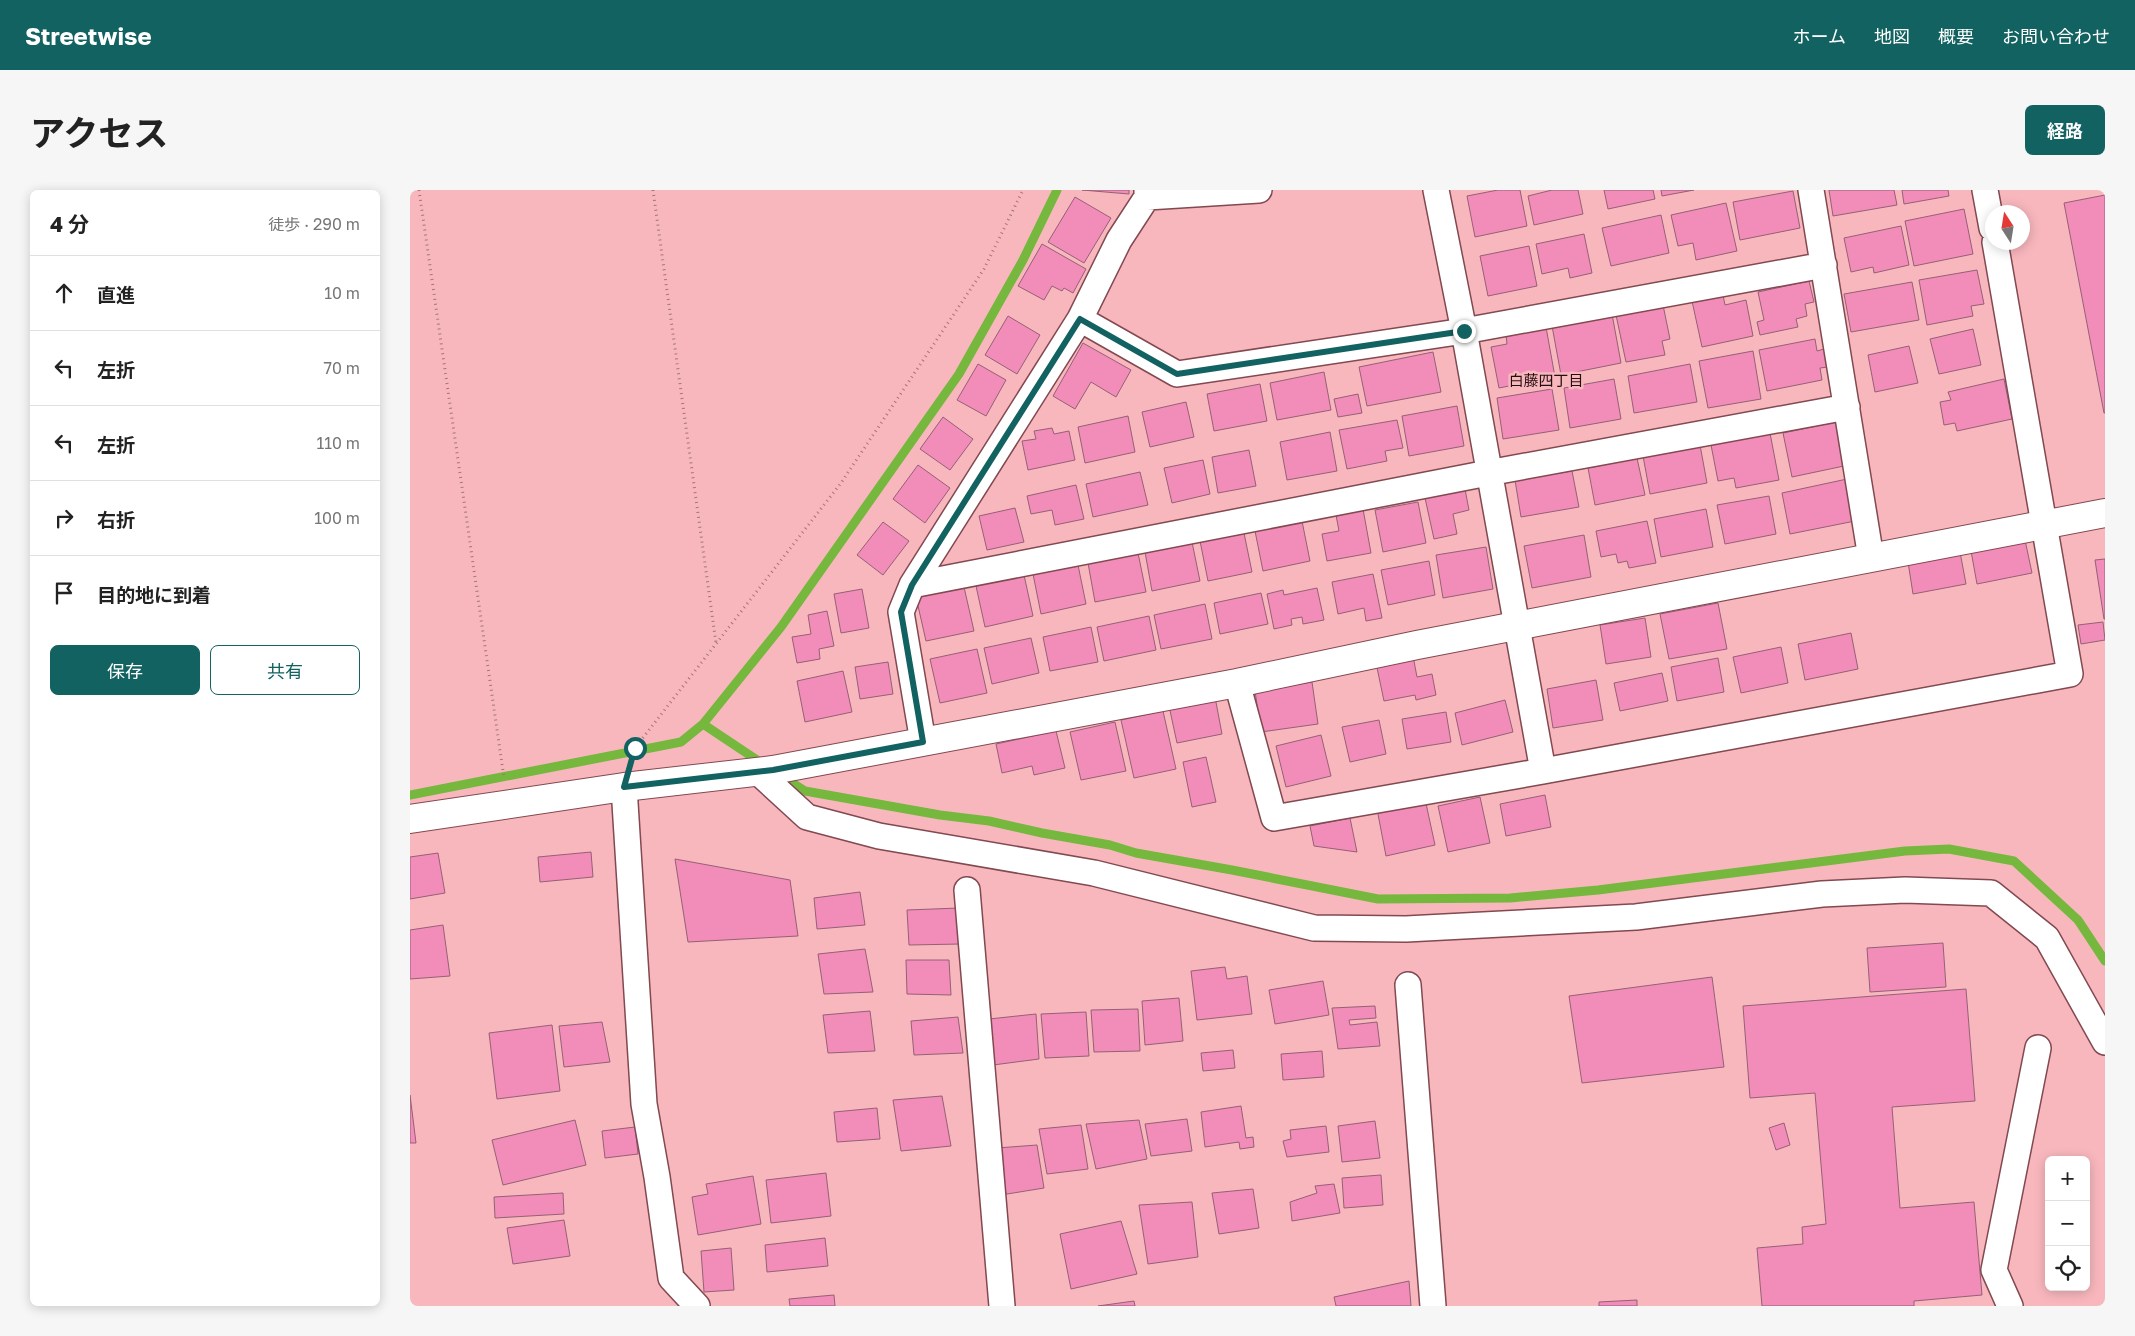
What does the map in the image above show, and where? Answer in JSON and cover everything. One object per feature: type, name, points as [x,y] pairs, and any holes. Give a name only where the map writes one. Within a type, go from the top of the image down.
[{"type":"street","points":[[923,742],[901,612],[912,585],[1080,319],[1119,240],[1147,193],[1259,190]]},
{"type":"street","points":[[1436,190],[1464,331],[1543,771]]},
{"type":"street","points":[[1810,190],[1824,265],[1871,558]]},
{"type":"street","points":[[1985,190],[1988,205]]},
{"type":"street","points":[[1237,683],[1274,818],[1543,771],[2070,674],[1996,250]]},
{"type":"street","points":[[1080,319],[1177,374],[1464,331],[1824,265]]},
{"type":"street","points":[[912,585],[1488,472],[1847,406]]},
{"type":"street","points":[[410,820],[624,787],[764,771],[1237,683],[1417,645],[2105,513]]},
{"type":"street","points":[[764,771],[806,817],[879,836],[1094,873],[1314,928],[1406,929],[1636,917],[1822,894],[1905,890],[1991,893],[2047,938],[2105,1042]]},
{"type":"street","points":[[624,787],[644,1104],[671,1278],[697,1306]]},
{"type":"street","points":[[967,890],[1002,1306]]},
{"type":"street","points":[[1408,986],[1433,1306]]},
{"type":"street","points":[[2010,1306],[1994,1270],[2038,1048]]},
{"type":"path","points":[[419,190],[508,805]]},
{"type":"path","points":[[653,190],[716,644]]},
{"type":"path","points":[[624,787],[635,748],[847,475],[984,269],[1023,190]]},
{"type":"building","points":[[1082,190],[1129,190],[1129,194]]},
{"type":"building","points":[[1498,190],[1520,190],[1527,226],[1475,237],[1467,196]]},
{"type":"building","points":[[1552,190],[1578,190],[1583,214],[1534,225],[1528,196]]},
{"type":"building","points":[[1604,190],[1653,190],[1655,199],[1608,209]]},
{"type":"building","points":[[1661,190],[1694,190],[1662,196]]},
{"type":"building","points":[[1829,190],[1894,190],[1897,205],[1833,216]]},
{"type":"building","points":[[1902,190],[1948,190],[1949,196],[1904,204]]},
{"type":"building","points":[[1793,191],[1800,228],[1740,240],[1733,202]]},
{"type":"building","points":[[2105,195],[2105,413],[2104,413],[2064,203]]},
{"type":"building","points":[[1075,197],[1111,218],[1084,263],[1048,242]]},
{"type":"building","points":[[1726,203],[1737,251],[1696,260],[1693,243],[1678,246],[1671,215]]},
{"type":"building","points":[[1964,209],[1973,254],[1914,266],[1905,221]]},
{"type":"building","points":[[1661,215],[1669,253],[1611,266],[1602,228]]},
{"type":"building","points":[[1901,226],[1909,265],[1874,273],[1873,267],[1851,272],[1844,238]]},
{"type":"building","points":[[1584,234],[1592,273],[1570,278],[1568,268],[1542,274],[1536,244]]},
{"type":"building","points":[[1042,244],[1086,269],[1073,293],[1064,288],[1062,291],[1052,286],[1044,300],[1018,286]]},
{"type":"building","points":[[1529,246],[1537,286],[1488,296],[1480,256]]},
{"type":"building","points":[[1977,270],[1984,304],[1971,306],[1973,316],[1927,325],[1919,280]]},
{"type":"building","points":[[1809,281],[1814,302],[1805,304],[1807,316],[1796,319],[1798,327],[1760,335],[1757,322],[1764,320],[1758,292]]},
{"type":"building","points":[[1912,282],[1919,320],[1851,332],[1844,294]]},
{"type":"building","points":[[1723,295],[1725,305],[1746,300],[1753,336],[1702,347],[1692,301]]},
{"type":"building","points":[[1663,305],[1670,339],[1662,341],[1665,355],[1626,362],[1616,315]]},
{"type":"building","points":[[1612,314],[1621,363],[1561,375],[1552,326]]},
{"type":"building","points":[[1008,316],[1040,335],[1017,374],[985,355]]},
{"type":"building","points":[[1546,327],[1555,377],[1499,388],[1491,347],[1507,344],[1506,335]]},
{"type":"building","points":[[1973,329],[1981,365],[1939,374],[1930,339]]},
{"type":"building","points":[[1815,339],[1817,351],[1824,349],[1828,367],[1820,368],[1822,380],[1767,391],[1759,350]]},
{"type":"building","points":[[1083,343],[1131,370],[1116,397],[1091,382],[1075,409],[1053,396]]},
{"type":"building","points":[[1909,346],[1918,383],[1875,392],[1868,355]]},
{"type":"building","points":[[1753,351],[1761,399],[1708,408],[1699,361]]},
{"type":"building","points":[[1433,352],[1441,392],[1367,406],[1359,367]]},
{"type":"building","points":[[978,364],[1006,380],[986,416],[957,400]]},
{"type":"building","points":[[1690,364],[1697,402],[1634,413],[1628,376]]},
{"type":"building","points":[[1324,372],[1331,410],[1277,420],[1270,383]]},
{"type":"building","points":[[1614,379],[1621,419],[1570,428],[1564,388]]},
{"type":"building","points":[[2004,379],[2012,419],[1957,431],[1955,423],[1944,425],[1940,402],[1951,400],[1948,392]]},
{"type":"building","points":[[1260,384],[1267,421],[1214,431],[1207,394]]},
{"type":"building","points":[[1552,389],[1559,430],[1503,439],[1497,398]]},
{"type":"building","points":[[1358,394],[1362,413],[1338,417],[1334,399]]},
{"type":"building","points":[[1186,402],[1194,437],[1150,447],[1142,412]]},
{"type":"building","points":[[1457,406],[1464,446],[1409,456],[1402,416]]},
{"type":"building","points":[[1128,416],[1135,452],[1085,463],[1078,427]]},
{"type":"building","points":[[943,417],[973,439],[950,470],[920,449]]},
{"type":"building","points":[[1397,420],[1403,448],[1385,451],[1387,461],[1347,469],[1339,430]]},
{"type":"building","points":[[1836,422],[1844,466],[1792,477],[1783,433]]},
{"type":"building","points":[[1052,428],[1054,434],[1069,431],[1075,460],[1028,470],[1022,441],[1036,439],[1034,431]]},
{"type":"building","points":[[1330,432],[1337,471],[1287,480],[1280,442]]},
{"type":"building","points":[[1770,433],[1779,480],[1736,488],[1734,478],[1718,481],[1711,445]]},
{"type":"building","points":[[1700,445],[1707,483],[1650,494],[1643,456]]},
{"type":"building","points":[[1249,450],[1256,486],[1218,493],[1212,457]]},
{"type":"building","points":[[1637,458],[1645,495],[1595,505],[1588,468]]},
{"type":"building","points":[[1203,460],[1210,494],[1172,503],[1164,468]]},
{"type":"building","points":[[918,465],[950,488],[925,523],[893,499]]},
{"type":"building","points":[[1572,471],[1579,507],[1521,517],[1515,480]]},
{"type":"building","points":[[1140,472],[1148,505],[1093,517],[1086,484]]},
{"type":"building","points":[[1847,479],[1855,521],[1790,534],[1782,493]]},
{"type":"building","points":[[1076,485],[1084,519],[1055,525],[1052,510],[1031,514],[1027,496]]},
{"type":"building","points":[[1465,489],[1469,510],[1453,514],[1457,534],[1434,539],[1425,498]]},
{"type":"building","points":[[1769,496],[1776,534],[1725,544],[1717,505]]},
{"type":"building","points":[[1418,502],[1426,543],[1383,552],[1375,510]]},
{"type":"building","points":[[1015,508],[1024,542],[987,550],[979,516]]},
{"type":"building","points":[[1363,509],[1371,553],[1327,561],[1322,534],[1339,531],[1336,515]]},
{"type":"building","points":[[1706,509],[1713,547],[1661,557],[1654,519]]},
{"type":"building","points":[[1302,521],[1310,561],[1263,571],[1255,531]]},
{"type":"building","points":[[1647,521],[1656,563],[1629,568],[1627,561],[1618,563],[1616,554],[1601,557],[1596,531]]},
{"type":"building","points":[[883,522],[909,541],[883,575],[857,555]]},
{"type":"building","points":[[1244,533],[1252,572],[1208,581],[1200,541]]},
{"type":"building","points":[[1584,535],[1591,577],[1532,588],[1524,546]]},
{"type":"building","points":[[2025,540],[2032,573],[1977,584],[1971,551]]},
{"type":"building","points":[[1192,542],[1200,581],[1152,591],[1145,552]]},
{"type":"building","points":[[1486,547],[1493,589],[1443,598],[1436,555]]},
{"type":"building","points":[[1960,552],[1966,584],[1913,594],[1908,562]]},
{"type":"building","points":[[1138,553],[1146,592],[1095,602],[1088,563]]},
{"type":"building","points":[[2105,559],[2105,619],[2104,619],[2095,560]]},
{"type":"building","points":[[1429,561],[1435,595],[1388,605],[1381,570]]},
{"type":"building","points":[[1078,565],[1086,604],[1041,614],[1033,574]]},
{"type":"building","points":[[1373,574],[1382,618],[1366,621],[1364,608],[1338,614],[1332,582]]},
{"type":"building","points":[[1024,575],[1033,616],[985,627],[976,586]]},
{"type":"building","points":[[964,587],[974,631],[926,641],[916,597]]},
{"type":"building","points":[[1317,588],[1324,620],[1303,624],[1302,617],[1291,619],[1292,625],[1274,629],[1267,594],[1283,590],[1284,595]]},
{"type":"building","points":[[862,589],[869,628],[841,633],[834,594]]},
{"type":"building","points":[[1261,593],[1268,624],[1220,634],[1214,603]]},
{"type":"building","points":[[1718,603],[1727,649],[1669,659],[1660,614]]},
{"type":"building","points":[[1205,604],[1212,639],[1161,649],[1154,615]]},
{"type":"building","points":[[827,611],[834,646],[819,649],[820,659],[797,663],[792,637],[811,634],[808,615]]},
{"type":"building","points":[[1149,616],[1156,650],[1104,661],[1097,627]]},
{"type":"building","points":[[1645,618],[1651,657],[1606,664],[1600,625]]},
{"type":"building","points":[[2103,622],[2105,640],[2081,644],[2078,625]]},
{"type":"building","points":[[1091,627],[1098,662],[1050,671],[1043,637]]},
{"type":"building","points":[[1851,633],[1858,669],[1805,680],[1798,644]]},
{"type":"building","points":[[1031,638],[1039,673],[992,684],[984,648]]},
{"type":"building","points":[[1781,647],[1788,683],[1741,693],[1733,657]]},
{"type":"building","points":[[977,649],[987,693],[940,703],[930,659]]},
{"type":"building","points":[[1413,656],[1417,677],[1432,674],[1436,695],[1416,700],[1415,695],[1384,701],[1376,663]]},
{"type":"building","points":[[1718,658],[1724,692],[1677,701],[1671,667]]},
{"type":"building","points":[[888,662],[893,694],[860,699],[855,667]]},
{"type":"building","points":[[843,671],[852,712],[805,722],[797,681]]},
{"type":"building","points":[[1662,673],[1668,701],[1620,711],[1614,683]]},
{"type":"building","points":[[1596,680],[1603,720],[1553,728],[1547,689]]},
{"type":"building","points":[[1312,682],[1318,724],[1261,732],[1255,691]]},
{"type":"building","points":[[1215,697],[1222,734],[1177,743],[1169,706]]},
{"type":"building","points":[[1505,700],[1513,732],[1462,745],[1455,713]]},
{"type":"building","points":[[1163,711],[1176,769],[1134,778],[1121,720]]},
{"type":"building","points":[[1446,712],[1451,742],[1407,749],[1402,719]]},
{"type":"building","points":[[1379,720],[1386,754],[1350,762],[1342,727]]},
{"type":"building","points":[[1115,722],[1126,771],[1081,780],[1070,732]]},
{"type":"building","points":[[1056,731],[1065,768],[1034,775],[1032,766],[1002,773],[996,744]]},
{"type":"building","points":[[1321,735],[1331,776],[1286,787],[1276,746]]},
{"type":"building","points":[[1206,757],[1216,802],[1192,807],[1183,762]]},
{"type":"building","points":[[1545,795],[1551,827],[1506,836],[1500,804]]},
{"type":"building","points":[[1480,797],[1490,843],[1448,852],[1438,806]]},
{"type":"building","points":[[1425,799],[1435,845],[1386,856],[1377,809]]},
{"type":"building","points":[[1350,818],[1357,852],[1314,846],[1310,826]]},
{"type":"building","points":[[591,852],[593,877],[540,882],[538,857]]},
{"type":"building","points":[[438,853],[445,893],[410,899],[410,857]]},
{"type":"building","points":[[675,859],[790,880],[798,936],[688,942]]},
{"type":"building","points":[[860,892],[865,925],[817,929],[814,898]]},
{"type":"building","points":[[959,908],[961,944],[909,945],[907,910]]},
{"type":"building","points":[[443,925],[450,976],[410,979],[410,930]]},
{"type":"building","points":[[1943,943],[1946,987],[1870,992],[1867,948]]},
{"type":"building","points":[[865,949],[873,992],[824,994],[818,954]]},
{"type":"building","points":[[906,960],[949,960],[951,995],[907,994]]},
{"type":"building","points":[[1225,967],[1227,979],[1247,976],[1252,1014],[1197,1020],[1191,971]]},
{"type":"building","points":[[1712,977],[1724,1067],[1582,1083],[1569,996]]},
{"type":"building","points":[[1323,981],[1329,1015],[1275,1024],[1269,990]]},
{"type":"building","points":[[1966,989],[1975,1101],[1892,1107],[1900,1208],[1974,1202],[1982,1295],[1914,1301],[1914,1306],[1762,1306],[1757,1248],[1803,1244],[1802,1227],[1826,1224],[1815,1093],[1750,1098],[1743,1006]]},
{"type":"building","points":[[1179,998],[1183,1041],[1145,1045],[1142,1001]]},
{"type":"building","points":[[1375,1006],[1376,1018],[1349,1020],[1350,1025],[1377,1022],[1380,1046],[1338,1049],[1332,1008]]},
{"type":"building","points":[[1138,1009],[1140,1051],[1094,1052],[1091,1010]]},
{"type":"building","points":[[870,1011],[875,1051],[828,1053],[823,1015]]},
{"type":"building","points":[[1086,1012],[1089,1056],[1045,1058],[1041,1014]]},
{"type":"building","points":[[1036,1014],[1039,1059],[993,1065],[989,1019]]},
{"type":"building","points":[[958,1017],[963,1053],[914,1055],[911,1021]]},
{"type":"building","points":[[602,1022],[610,1062],[564,1067],[559,1026]]},
{"type":"building","points":[[552,1025],[560,1091],[497,1099],[489,1033]]},
{"type":"building","points":[[1233,1050],[1235,1068],[1203,1071],[1201,1053]]},
{"type":"building","points":[[1322,1051],[1324,1077],[1283,1080],[1281,1054]]},
{"type":"building","points":[[410,1095],[416,1143],[410,1143]]},
{"type":"building","points":[[942,1096],[951,1146],[901,1151],[893,1100]]},
{"type":"building","points":[[1241,1106],[1246,1138],[1253,1137],[1254,1147],[1240,1149],[1239,1142],[1205,1147],[1201,1112]]},
{"type":"building","points":[[877,1108],[880,1139],[837,1142],[834,1112]]},
{"type":"building","points":[[1187,1119],[1192,1151],[1151,1156],[1145,1124]]},
{"type":"building","points":[[575,1120],[586,1165],[503,1185],[492,1140]]},
{"type":"building","points":[[1139,1120],[1147,1159],[1096,1169],[1086,1124]]},
{"type":"building","points":[[1375,1121],[1380,1158],[1342,1162],[1338,1126]]},
{"type":"building","points":[[1784,1123],[1790,1145],[1776,1150],[1769,1128]]},
{"type":"building","points":[[1081,1125],[1088,1169],[1047,1174],[1039,1129]]},
{"type":"building","points":[[1326,1126],[1329,1152],[1287,1157],[1283,1141],[1291,1139],[1290,1130]]},
{"type":"building","points":[[635,1127],[638,1154],[605,1158],[602,1131]]},
{"type":"building","points":[[1037,1145],[1044,1188],[1001,1195],[997,1148]]},
{"type":"building","points":[[826,1173],[831,1216],[771,1223],[766,1180]]},
{"type":"building","points":[[1381,1175],[1383,1205],[1344,1208],[1342,1178]]},
{"type":"building","points":[[753,1176],[761,1224],[698,1235],[692,1197],[708,1194],[706,1184]]},
{"type":"building","points":[[1334,1184],[1340,1213],[1292,1221],[1290,1202],[1317,1193],[1315,1186]]},
{"type":"building","points":[[1253,1189],[1259,1228],[1219,1234],[1212,1193]]},
{"type":"building","points":[[563,1193],[564,1214],[495,1218],[494,1197]]},
{"type":"building","points":[[1192,1202],[1198,1257],[1148,1264],[1139,1205]]},
{"type":"building","points":[[564,1220],[570,1256],[513,1264],[507,1228]]},
{"type":"building","points":[[1121,1221],[1137,1274],[1071,1289],[1060,1234]]},
{"type":"building","points":[[825,1238],[828,1266],[767,1272],[765,1245]]},
{"type":"building","points":[[731,1248],[734,1290],[704,1292],[701,1251]]},
{"type":"building","points":[[1409,1281],[1411,1306],[1336,1306],[1334,1297]]},
{"type":"building","points":[[834,1295],[835,1306],[790,1306],[789,1299]]},
{"type":"building","points":[[1637,1300],[1637,1306],[1599,1306],[1599,1302]]},
{"type":"building","points":[[1134,1301],[1135,1306],[1098,1306]]},
{"type":"waterway","points":[[763,764],[703,724],[781,627],[959,374],[1023,260],[1057,190]]},
{"type":"waterway","points":[[410,795],[681,742],[703,724]]},
{"type":"waterway","points":[[780,775],[805,791],[940,815],[989,821],[1110,845],[1136,853],[1378,899],[1510,898],[1598,890],[1905,851],[1949,849],[2014,861],[2078,920],[2105,961]]},
{"type":"district","name":"白藤四丁目","points":[[1546,380]]},
{"type":"route","points":[[635,748],[624,787],[773,770],[923,742],[901,612],[912,585],[1080,319],[1177,374],[1464,331]]}]
